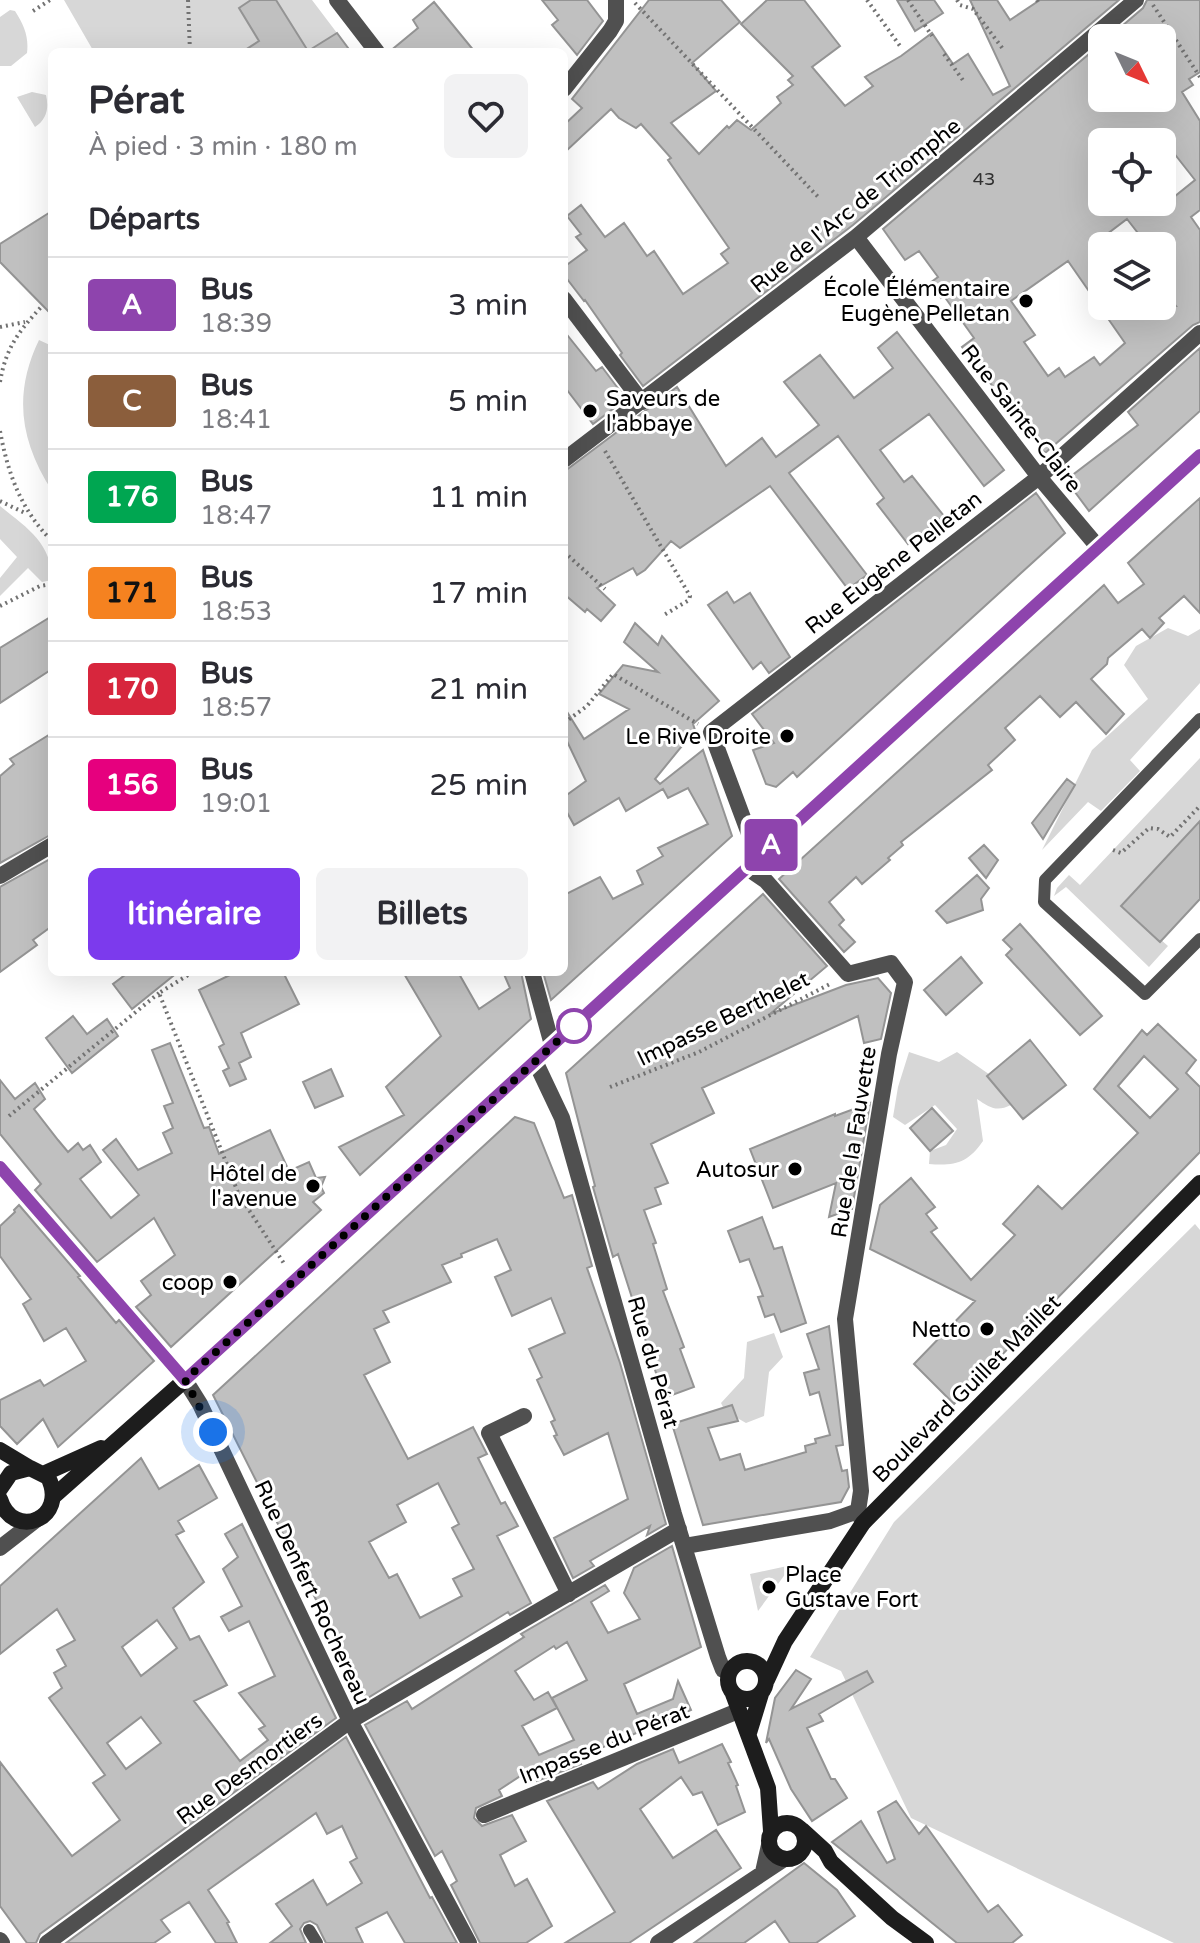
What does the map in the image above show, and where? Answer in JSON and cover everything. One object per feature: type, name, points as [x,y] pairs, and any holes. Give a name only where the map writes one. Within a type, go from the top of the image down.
[{"type":"main road","points":[[1,1506],[21,1521],[36,1520],[48,1511],[54,1496],[1200,455]]},
{"type":"main road","name":"Rue Denfert Rochereau","points":[[0,1167],[185,1380]]},
{"type":"main road","name":"Boulevard Guillet Maillet","points":[[764,1687],[785,1641],[860,1517],[1200,1183]]},
{"type":"main road","points":[[0,1489],[11,1473],[37,1471],[114,1443]]},
{"type":"main road","points":[[0,1450],[37,1471],[52,1486],[54,1496]]},
{"type":"main road","name":"Boulevard Guillet Maillet","points":[[755,1662],[785,1641]]},
{"type":"main road","points":[[749,1733],[764,1687],[761,1666],[755,1662],[740,1662],[729,1672],[728,1680],[768,1788],[772,1851],[791,1857],[813,1856],[831,1862]]},
{"type":"main road","points":[[733,1694],[747,1699],[764,1687]]},
{"type":"main road","points":[[768,1788],[799,1827],[825,1851],[831,1862],[892,1918],[926,1943]]},
{"type":"main road","points":[[770,1838],[783,1823],[799,1827]]},
{"type":"main road","points":[[791,1857],[805,1843],[799,1827]]},
{"type":"street","points":[[337,0],[374,48]]},
{"type":"street","points":[[568,84],[616,21],[616,0]]},
{"type":"street","name":"Rue de l'Arc de Triomphe","points":[[568,457],[856,237],[1136,0]]},
{"type":"street","name":"Rue Sainte-Claire","points":[[856,237],[1039,477],[1098,547]]},
{"type":"street","points":[[568,304],[642,402]]},
{"type":"street","name":"Rue Eugène Pelletan","points":[[711,732],[1039,477],[1200,333]]},
{"type":"street","points":[[711,732],[753,863],[848,974]]},
{"type":"street","points":[[0,876],[48,847]]},
{"type":"street","name":"Rue de la Fauvette","points":[[848,974],[891,963],[905,982],[889,1054],[845,1319],[861,1491],[860,1517]]},
{"type":"street","points":[[533,976],[552,1045]]},
{"type":"street","name":"Rue du Pérat","points":[[535,1061],[562,1118],[679,1529],[718,1657],[723,1670],[729,1672]]},
{"type":"street","name":"Rue Denfert Rochereau","points":[[185,1380],[200,1404],[350,1721],[469,1943]]},
{"type":"street","points":[[524,1416],[489,1433],[569,1594]]},
{"type":"street","points":[[685,1546],[860,1517]]},
{"type":"street","points":[[0,1548],[36,1520]]},
{"type":"street","name":"Rue Desmortiers","points":[[47,1943],[350,1721],[679,1529]]},
{"type":"street","name":"Impasse du Pérat","points":[[484,1815],[738,1711]]},
{"type":"street","points":[[763,1872],[770,1838]]},
{"type":"street","points":[[658,1943],[763,1872],[791,1857]]},
{"type":"lane","points":[[1200,719],[1045,880],[1044,902],[1145,994],[1200,939]]},
{"type":"lane","points":[[309,1930],[317,1943]]},
{"type":"path","points":[[33,11],[50,0]]},
{"type":"path","points":[[188,0],[190,48]]},
{"type":"path","points":[[630,0],[641,6],[820,199]]},
{"type":"path","points":[[867,0],[900,46]]},
{"type":"path","points":[[908,0],[932,36]]},
{"type":"path","points":[[957,0],[960,5],[973,9],[1003,49]]},
{"type":"path","points":[[1150,0],[1200,77]]},
{"type":"path","points":[[944,54],[965,83]]},
{"type":"path","points":[[0,382],[4,361],[16,334],[43,305]]},
{"type":"path","points":[[0,327],[27,322]]},
{"type":"path","points":[[0,431],[6,464],[29,515],[48,536]]},
{"type":"path","points":[[595,435],[690,596],[689,600],[664,615]]},
{"type":"path","points":[[0,501],[29,515]]},
{"type":"path","points":[[568,556],[605,589]]},
{"type":"path","points":[[0,606],[48,585]]},
{"type":"path","points":[[568,720],[587,706],[613,674],[711,732]]},
{"type":"path","points":[[1113,850],[1121,853],[1149,828],[1158,829],[1170,837],[1200,806]]},
{"type":"path","name":"Impasse Berthelet","points":[[610,1087],[699,1052],[848,974]]},
{"type":"path","points":[[9,1116],[159,993],[186,976]]},
{"type":"path","points":[[159,993],[239,1195],[295,1280]]},
{"type":"shaded area","points":[[64,0],[251,0],[239,8],[259,41],[248,48],[92,48]]},
{"type":"shaded area","points":[[276,0],[312,0],[337,33],[313,48],[304,48]]},
{"type":"shaded area","points":[[10,10],[15,11],[23,26],[27,53],[11,66],[0,66],[0,17]]},
{"type":"shaded area","points":[[32,92],[46,95],[47,100],[45,117],[35,127],[17,97]]},
{"type":"shaded area","points":[[39,340],[48,344],[48,484],[33,454],[24,417],[23,398]]},
{"type":"shaded area","points":[[0,506],[28,529],[42,546],[48,556],[48,581],[42,582],[28,568],[0,596],[0,578],[17,557],[0,539]]},
{"type":"shaded area","points":[[1168,628],[1188,636],[1200,629],[1200,683],[1130,760],[1140,771],[1101,811],[1088,802],[1042,850],[1092,750],[1148,699],[1124,665],[1136,646]]},
{"type":"shaded area","points":[[1200,758],[1200,821],[1121,905],[1168,946],[1149,967],[1066,887],[1054,896],[1069,875],[1080,885]]},
{"type":"shaded area","points":[[909,1052],[939,1062],[957,1052],[1009,1088],[1011,1105],[1006,1107],[994,1108],[977,1099],[983,1141],[960,1162],[929,1164],[930,1151],[946,1145],[957,1129],[935,1105],[905,1125],[893,1117]]},
{"type":"shaded area","points":[[1195,1224],[1200,1230],[1200,1943],[1174,1943],[911,1818],[841,1671],[810,1657],[894,1522]]},
{"type":"shaded area","points":[[774,1333],[783,1357],[769,1372],[764,1416],[746,1423],[725,1411],[721,1403],[744,1378],[747,1342]]},
{"type":"shaded area","points":[[792,1565],[758,1611],[750,1574]]},
{"type":"building","points":[[251,0],[276,0],[306,48],[248,48],[259,41],[239,8]]},
{"type":"building","points":[[542,0],[587,0],[603,21],[577,55],[552,25],[558,20]]},
{"type":"building","points":[[649,0],[721,0],[740,22],[692,63],[716,91],[671,123],[699,154],[737,120],[751,130],[781,103],[777,97],[793,85],[788,80],[793,76],[741,24],[767,0],[804,0],[840,46],[812,67],[845,106],[873,86],[865,77],[932,33],[953,64],[968,54],[993,95],[1010,86],[970,0],[997,0],[1010,20],[1040,0],[1119,0],[853,225],[643,386],[585,300],[568,280],[568,264],[587,250],[576,237],[581,234],[568,215],[581,205],[605,237],[624,223],[647,256],[654,251],[683,294],[728,263],[721,254],[729,248],[668,160],[671,158],[641,124],[636,128],[611,109],[568,149],[568,121],[582,108],[572,99]]},
{"type":"building","points":[[897,0],[934,0],[943,13],[915,31]]},
{"type":"building","points":[[1147,0],[1200,0],[1200,72],[1189,79],[1193,85],[1182,92],[1200,121],[1200,210],[1191,217],[1200,230],[1200,322],[1045,453],[962,347],[974,338],[944,296],[941,298],[930,283],[938,277],[919,251],[905,260],[883,229],[1088,55],[1088,112],[1176,112],[1176,24],[1124,24],[1143,8]]},
{"type":"building","points":[[434,2],[472,48],[394,48],[418,28],[413,20]]},
{"type":"building","points":[[337,33],[348,48],[313,48]]},
{"type":"building","points":[[48,214],[48,311],[0,262],[0,244]]},
{"type":"building","points":[[897,332],[1004,470],[984,486],[929,414],[880,450],[904,482],[912,476],[944,516],[908,544],[877,504],[884,498],[838,436],[789,473],[867,575],[848,589],[770,486],[680,548],[671,541],[637,575],[633,568],[597,588],[615,605],[601,621],[568,597],[568,469],[677,387],[726,466],[762,438],[776,457],[819,425],[784,382],[820,355],[854,398],[893,368],[878,348]]},
{"type":"building","points":[[568,336],[596,371],[602,367],[626,399],[593,424],[568,391]]},
{"type":"building","points":[[1200,348],[1200,411],[1089,511],[1066,480],[1138,425],[1128,412]]},
{"type":"building","points":[[1036,493],[1065,533],[797,777],[793,772],[776,787],[766,784],[753,750],[774,743],[752,714]]},
{"type":"building","points":[[1200,498],[1200,613],[1184,596],[1159,618],[1164,623],[1150,638],[1142,629],[1108,658],[1107,664],[1091,679],[1124,714],[1106,734],[1076,702],[1060,717],[1040,696],[1005,728],[1015,740],[988,765],[992,770],[901,842],[903,845],[888,858],[890,860],[862,884],[856,877],[829,902],[844,920],[839,925],[855,942],[844,952],[779,879],[1104,585],[1118,603],[1144,584],[1128,563]]},
{"type":"building","points":[[727,592],[734,603],[750,593],[790,657],[769,673],[761,662],[753,669],[708,605]]},
{"type":"building","points":[[48,618],[48,672],[0,703],[0,648]]},
{"type":"building","points":[[635,623],[658,645],[662,636],[719,701],[693,724],[695,730],[655,779],[660,784],[703,750],[732,836],[551,1000],[544,976],[568,976],[568,893],[600,877],[613,899],[643,884],[637,871],[663,856],[658,848],[708,824],[688,788],[668,798],[663,789],[626,811],[619,798],[574,825],[568,814],[568,794],[586,781],[568,743],[568,713],[584,739],[629,709],[599,694],[623,665],[658,672],[624,642]]},
{"type":"building","points":[[48,735],[48,836],[0,863],[0,776],[14,764],[10,759]]},
{"type":"building","points":[[1067,779],[1075,785],[1043,839],[1032,823]]},
{"type":"building","points":[[1200,821],[1200,899],[1160,942],[1121,906]]},
{"type":"building","points":[[984,845],[998,860],[986,878],[969,858]]},
{"type":"building","points":[[48,860],[48,929],[33,940],[37,945],[0,972],[0,887]]},
{"type":"building","points":[[977,875],[989,888],[981,899],[983,910],[947,923],[936,911]]},
{"type":"building","points":[[763,894],[827,966],[770,1014],[846,985],[878,978],[891,993],[881,1039],[864,1043],[858,1016],[702,1088],[714,1113],[651,1144],[668,1183],[655,1188],[661,1204],[644,1210],[667,1289],[663,1291],[684,1347],[680,1349],[694,1387],[664,1398],[618,1254],[613,1257],[566,1073]]},
{"type":"building","points":[[1020,924],[1102,1016],[1080,1035],[1006,955],[1012,949],[1003,940]]},
{"type":"building","points":[[961,957],[982,983],[946,1015],[924,990]]},
{"type":"building","points":[[124,976],[173,976],[132,1009],[113,984]]},
{"type":"building","points":[[228,976],[285,976],[299,1004],[241,1033],[251,1057],[239,1063],[246,1079],[230,1086],[223,1071],[229,1068],[219,1047],[224,1044],[199,990]]},
{"type":"building","points":[[405,976],[460,976],[479,1009],[510,988],[505,976],[522,976],[531,1019],[360,1175],[339,1147],[404,1115],[386,1087],[441,1036]]},
{"type":"building","points":[[73,1016],[87,1034],[107,1019],[118,1036],[72,1073],[46,1038]]},
{"type":"building","points":[[1158,1024],[1196,1060],[1186,1073],[1200,1087],[1200,1152],[954,1404],[914,1364],[975,1301],[870,1249],[880,1205],[911,1178],[935,1207],[926,1214],[937,1228],[931,1232],[971,1280],[1015,1235],[1003,1224],[1038,1186],[1062,1209],[1138,1133],[1094,1089],[1142,1030],[1147,1035]],"holes":[[[1144,1056],[1178,1089],[1150,1118],[1118,1086]]]},
{"type":"building","points":[[1030,1040],[1066,1085],[1023,1119],[987,1076]]},
{"type":"building","points":[[170,1043],[204,1128],[209,1127],[219,1154],[270,1130],[289,1171],[309,1162],[316,1178],[325,1177],[321,1187],[324,1193],[313,1202],[321,1210],[171,1347],[136,1307],[151,1295],[141,1281],[175,1255],[154,1218],[97,1262],[35,1190],[41,1184],[0,1134],[0,1080],[15,1099],[35,1083],[45,1099],[34,1109],[68,1152],[78,1143],[83,1150],[90,1145],[101,1162],[80,1179],[111,1218],[139,1195],[103,1150],[116,1139],[138,1170],[172,1153],[163,1133],[173,1128],[164,1106],[173,1103],[152,1050]]},
{"type":"building","points":[[331,1069],[343,1096],[315,1108],[303,1082]]},
{"type":"building","name":"Autosur","points":[[870,1103],[852,1209],[829,1217],[836,1183],[773,1208],[750,1149]]},
{"type":"building","points":[[932,1108],[953,1131],[930,1151],[910,1128]]},
{"type":"building","points":[[515,1117],[534,1123],[564,1198],[572,1195],[592,1266],[587,1268],[620,1363],[666,1524],[647,1535],[650,1526],[590,1561],[594,1566],[573,1578],[554,1538],[628,1499],[608,1433],[564,1455],[554,1436],[557,1435],[551,1422],[555,1420],[537,1380],[542,1377],[529,1349],[565,1333],[551,1298],[512,1316],[495,1277],[511,1270],[497,1239],[442,1265],[451,1282],[383,1311],[389,1322],[374,1329],[390,1362],[364,1375],[408,1459],[473,1427],[487,1454],[478,1458],[501,1504],[505,1502],[518,1526],[497,1536],[531,1603],[510,1615],[508,1612],[366,1699],[213,1395]],"holes":[[[438,1483],[459,1524],[452,1528],[474,1569],[453,1579],[462,1596],[420,1618],[397,1574],[389,1578],[369,1542],[406,1522],[397,1505]]]},
{"type":"building","points":[[19,1205],[116,1323],[119,1320],[154,1361],[58,1447],[43,1419],[17,1444],[0,1426],[0,1400],[40,1380],[44,1386],[86,1361],[66,1328],[44,1341],[23,1304],[31,1299],[0,1256],[0,1226]]},
{"type":"building","points":[[762,1217],[774,1249],[782,1247],[806,1323],[781,1332],[774,1314],[765,1317],[758,1297],[763,1296],[749,1259],[740,1262],[728,1231]]},
{"type":"building","points":[[829,1326],[843,1445],[836,1446],[842,1471],[847,1470],[849,1487],[841,1502],[703,1525],[672,1424],[732,1405],[738,1421],[708,1428],[720,1460],[740,1454],[745,1470],[806,1452],[805,1446],[830,1435],[819,1392],[810,1395],[804,1373],[819,1369],[807,1334]]},
{"type":"building","points":[[141,1458],[159,1489],[199,1465],[217,1498],[178,1521],[184,1531],[176,1535],[204,1582],[173,1608],[190,1640],[199,1636],[227,1685],[194,1701],[240,1761],[268,1740],[259,1729],[265,1726],[239,1693],[275,1676],[249,1621],[229,1631],[221,1617],[242,1606],[223,1569],[238,1557],[225,1534],[242,1524],[336,1718],[40,1934],[36,1943],[27,1943],[0,1906],[0,1762],[72,1856],[120,1820],[93,1783],[105,1775],[49,1698],[62,1688],[54,1673],[66,1666],[57,1650],[75,1640],[57,1609],[0,1654],[0,1586]],"holes":[[[157,1620],[177,1648],[141,1676],[122,1647]],[[141,1717],[161,1743],[126,1769],[107,1743]]]},
{"type":"building","points":[[672,1546],[701,1647],[624,1684],[637,1714],[673,1699],[678,1681],[691,1710],[577,1758],[581,1764],[537,1781],[531,1769],[499,1790],[502,1796],[476,1808],[474,1818],[482,1826],[512,1815],[526,1841],[500,1855],[515,1886],[527,1879],[552,1926],[526,1943],[480,1943],[451,1885],[457,1881],[442,1851],[435,1856],[365,1725],[407,1701],[412,1709],[524,1637],[521,1634],[605,1585],[609,1591],[591,1602],[608,1633],[640,1619],[624,1593],[634,1568]],"holes":[[[567,1642],[587,1680],[552,1698],[574,1740],[539,1755],[522,1726],[557,1708],[548,1692],[534,1700],[515,1671],[554,1646],[556,1649]]]},
{"type":"building","points":[[796,1670],[811,1679],[791,1709],[867,1671],[873,1682],[819,1714],[823,1721],[807,1728],[831,1779],[835,1779],[847,1798],[812,1821],[791,1789],[769,1739],[766,1743],[775,1698]]},
{"type":"building","points":[[346,1737],[430,1898],[457,1943],[405,1943],[387,1912],[356,1928],[363,1943],[326,1943],[317,1925],[310,1921],[300,1929],[306,1943],[270,1943],[292,1926],[276,1904],[313,1880],[327,1905],[362,1883],[350,1862],[357,1858],[342,1826],[327,1834],[316,1813],[208,1890],[229,1922],[237,1943],[216,1943],[189,1902],[161,1920],[170,1932],[154,1943],[66,1943]]},
{"type":"building","points":[[722,1744],[731,1762],[728,1763],[745,1812],[718,1825],[702,1792],[693,1795],[681,1777],[640,1809],[673,1858],[716,1830],[741,1868],[629,1943],[565,1943],[615,1912],[547,1801],[593,1782],[598,1789],[637,1764],[673,1749],[679,1763]]},
{"type":"building","points":[[896,1801],[919,1834],[926,1826],[988,1912],[998,1905],[1022,1935],[1012,1943],[957,1943],[832,1842],[861,1821],[887,1863],[895,1859],[878,1812]]},
{"type":"building","points":[[804,1863],[837,1890],[855,1916],[816,1943],[790,1943],[775,1921],[744,1943],[694,1943]]},
{"type":"bus line","name":"A","points":[[0,1167],[185,1380],[1200,455]]},
{"type":"place","name":"École Élémentaire Eugène Pelletan","points":[[1026,301]]},
{"type":"place","name":"Saveurs de l'abbaye","points":[[590,411]]},
{"type":"place","name":"Le Rive Droite","points":[[787,736]]},
{"type":"place","name":"Autosur","points":[[795,1169]]},
{"type":"place","name":"Hôtel de l'avenue","points":[[313,1186]]},
{"type":"place","name":"coop","points":[[230,1282]]},
{"type":"place","name":"Netto","points":[[987,1329]]},
{"type":"place","name":"Place Gustave Fort","points":[[769,1587]]},
{"type":"route","points":[[213,1432],[185,1380],[574,1026]]}]
